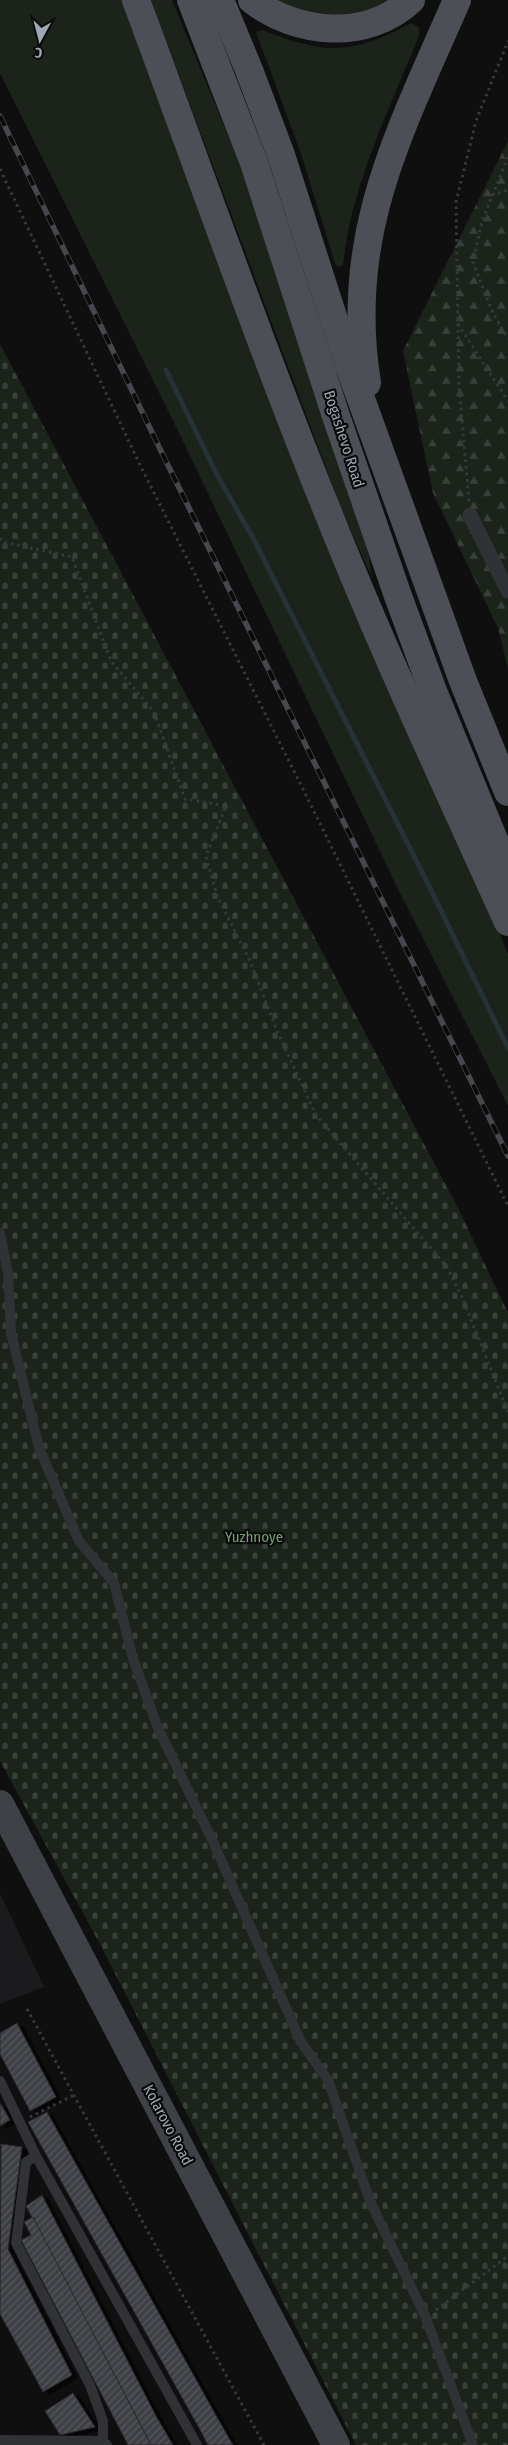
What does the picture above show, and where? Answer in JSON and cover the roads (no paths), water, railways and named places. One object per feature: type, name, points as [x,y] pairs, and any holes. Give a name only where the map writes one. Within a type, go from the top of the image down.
[{"type":"main road","points":[[136,0],[233,267],[328,513],[408,701],[508,922]]},
{"type":"main road","name":"Bogashevo Road","points":[[191,0],[254,163],[339,425],[398,596],[433,691],[508,874]]},
{"type":"main road","name":"Bogashevo Road","points":[[220,0],[250,70],[281,155],[348,363],[463,681],[508,792]]},
{"type":"main road","points":[[252,0],[284,19],[311,27],[338,29],[372,22],[388,16],[411,0]]},
{"type":"main road","points":[[398,498],[370,397],[363,357],[361,304],[365,252],[374,207],[391,153],[457,0]]},
{"type":"main road","name":"Kolarovo Road","points":[[0,1804],[336,2445]]},
{"type":"street","points":[[470,515],[508,591]]},
{"type":"lane","points":[[0,1233],[8,1274],[11,1333],[39,1448],[79,1541],[114,1583],[133,1659],[158,1728],[214,1844],[301,2042],[328,2080],[370,2201],[426,2318],[473,2445]]},
{"type":"lane","points":[[0,2081],[36,2156],[197,2445]]},
{"type":"lane","points":[[0,2440],[105,2443],[103,2421],[90,2384],[16,2243],[26,2162],[36,2156]]},
{"type":"waterway","points":[[166,370],[216,473],[253,538],[426,880],[508,1048]]},
{"type":"railway","points":[[0,116],[161,451],[508,1156]]},
{"type":"park label","name":"Yuzhnoye","points":[[254,1537]]}]
